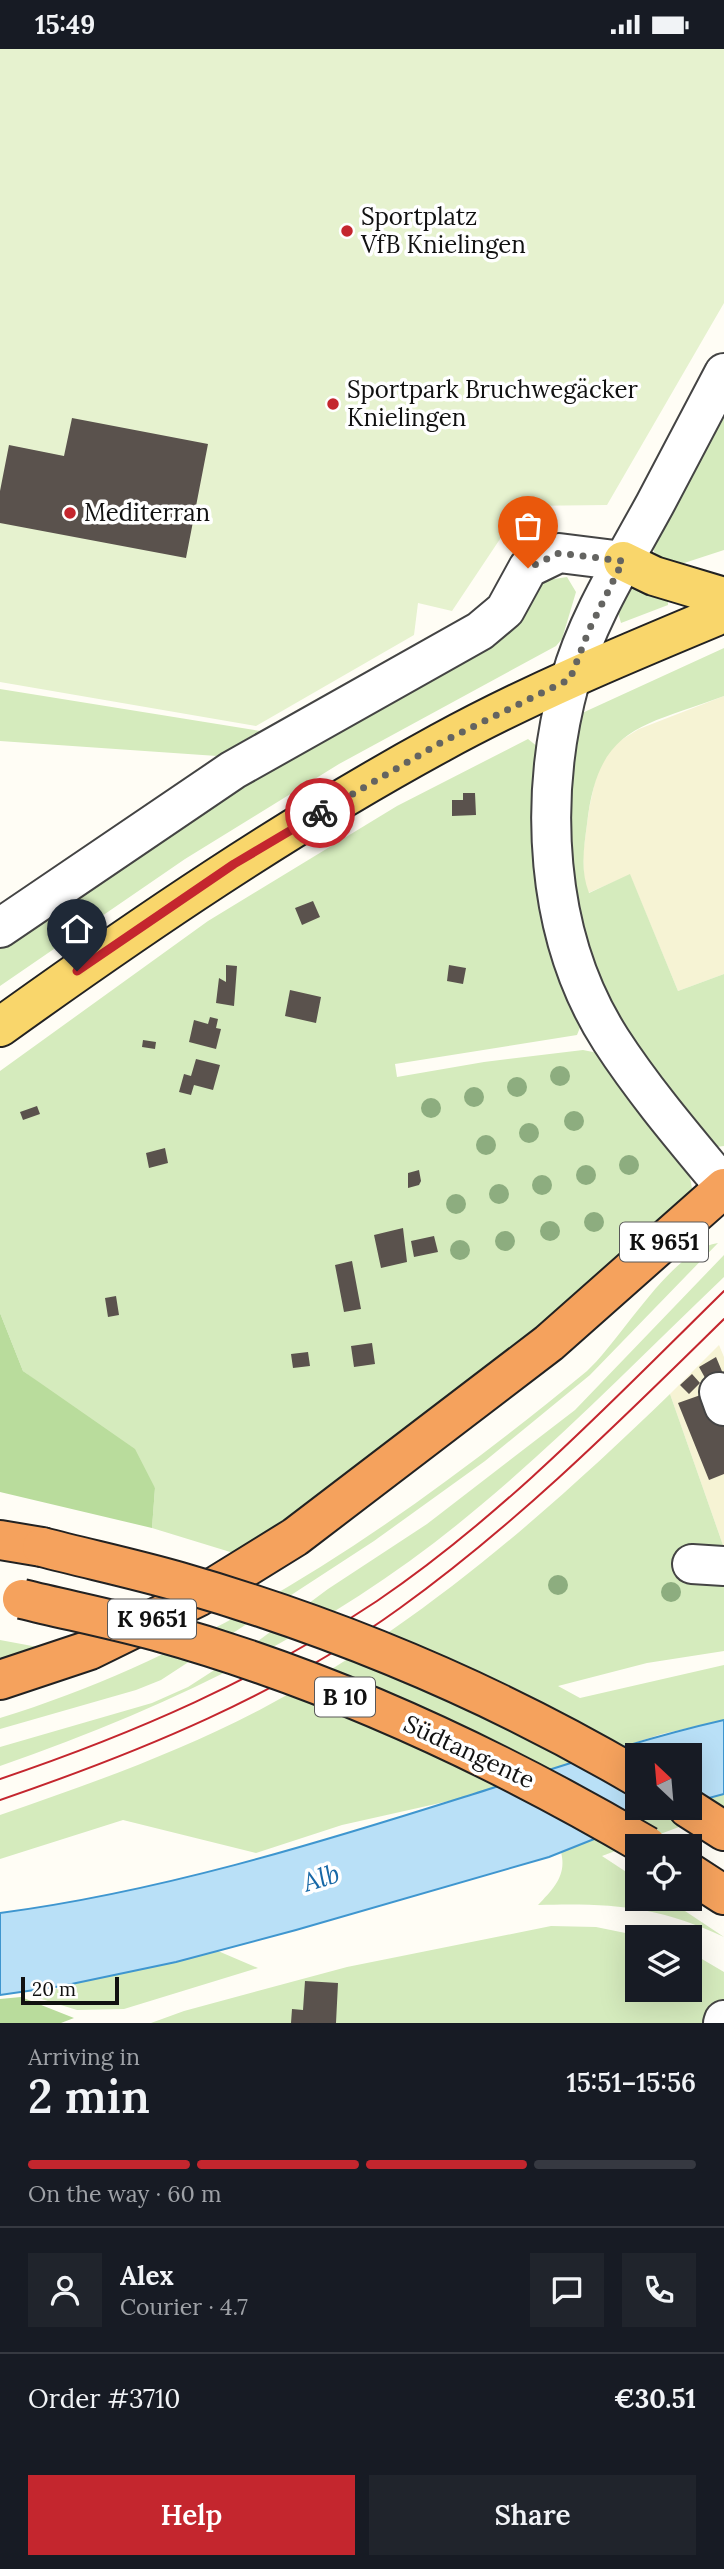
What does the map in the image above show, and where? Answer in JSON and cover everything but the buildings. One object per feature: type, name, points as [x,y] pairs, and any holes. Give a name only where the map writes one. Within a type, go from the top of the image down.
[{"type":"highway","name":"K 9651","points":[[0,1680],[90,1650],[198,1597],[295,1537],[550,1343],[724,1187]]},
{"type":"highway","name":"B 10","points":[[0,1540],[42,1547],[180,1582],[306,1623],[442,1676],[578,1742],[625,1770]]},
{"type":"highway","name":"Südtangente","points":[[11,1598],[157,1631],[291,1676],[428,1730],[562,1796],[627,1834]]},
{"type":"highway","points":[[702,1817],[724,1831]]},
{"type":"highway","points":[[702,1881],[724,1895]]},
{"type":"main road","points":[[623,561],[654,576],[724,597]]},
{"type":"main road","points":[[0,1027],[234,864],[442,742],[570,679],[724,613]]},
{"type":"street","points":[[724,373],[589,630],[570,679],[553,777],[551,819],[552,871],[565,936],[610,1038],[724,1187]]},
{"type":"street","points":[[0,928],[233,770],[480,631],[505,610],[528,568],[559,553],[623,561]]},
{"type":"shaded area","points":[[724,696],[724,974],[678,991],[630,875],[588,893],[584,880],[583,854],[589,809],[598,767],[613,745],[639,729]]},
{"type":"shaded area","points":[[719,1345],[724,1357],[724,1548],[670,1394]]},
{"type":"green space","name":"Sportpark Bruchwegäcker Knielingen","points":[[0,49],[724,49],[724,303],[607,505],[522,506],[452,611],[418,603],[414,635],[256,726],[0,682]]},
{"type":"green space","points":[[724,395],[724,550],[675,566],[657,562],[649,533]]},
{"type":"green space","points":[[551,570],[554,579],[567,577],[576,592],[562,639],[556,646],[339,764],[185,859],[0,986],[0,945]]},
{"type":"green space","points":[[633,581],[668,598],[668,605],[621,623],[617,609]]},
{"type":"green space","points":[[724,648],[724,696],[648,724],[614,748],[602,767],[593,791],[583,859],[589,893],[630,874],[678,991],[724,974],[724,1146],[716,1147],[637,1055],[580,940],[565,832],[580,714]]},
{"type":"green space","points":[[0,689],[260,731],[217,756],[0,741]]},
{"type":"green space","points":[[528,739],[543,751],[585,1015],[577,1035],[395,1064],[397,1077],[484,1062],[583,1050],[598,1053],[689,1173],[694,1198],[533,1343],[240,1555],[152,1528],[155,1488],[70,1406],[23,1371],[0,1313],[0,1071],[208,921],[397,806]]},
{"type":"green space","points":[[718,1243],[590,1375],[485,1461],[374,1541],[161,1680],[136,1690],[0,1729],[0,1718],[81,1690],[236,1617],[382,1527],[452,1477],[587,1371],[665,1278],[700,1249]]},
{"type":"green space","points":[[724,1255],[724,1277],[574,1422],[481,1505],[371,1588],[253,1658],[191,1689],[129,1717],[0,1766],[0,1747],[152,1703],[188,1687],[427,1524],[575,1410]]},
{"type":"green space","points":[[0,1313],[23,1371],[135,1449],[155,1488],[152,1528],[0,1492]]},
{"type":"green space","points":[[670,1394],[724,1548],[724,1651],[647,1663],[558,1686],[580,1698],[724,1665],[724,1720],[625,1743],[625,1746],[458,1799],[342,1825],[256,1853],[123,1820],[0,1859],[0,1815],[168,1753],[265,1707],[321,1675],[376,1641],[479,1565]]},
{"type":"green space","points":[[0,1640],[43,1648],[0,1660]]},
{"type":"green space","points":[[724,1794],[724,1810],[702,1818],[702,1800]]},
{"type":"green space","points":[[639,1820],[697,1820],[660,1834],[625,1834],[625,1847],[602,1856],[625,1871],[625,1908],[538,1905],[554,1887],[561,1874],[561,1852]]},
{"type":"green space","points":[[644,1911],[685,1911],[724,1937],[702,1928],[702,1925]]},
{"type":"green space","points":[[551,1926],[596,1927],[625,1933],[625,2002],[702,2002],[702,1959],[724,1972],[724,1999],[714,2023],[151,2023],[184,2011],[347,1967]]},
{"type":"green space","points":[[218,1951],[258,1968],[124,2009],[77,2010],[35,1997],[62,1986]]},
{"type":"green space","points":[[21,1997],[74,2018],[61,2023],[0,2023],[0,1999]]},
{"type":"water","points":[[724,1720],[724,1794],[702,1800],[702,1743],[637,1743]]},
{"type":"water","name":"Alb","points":[[625,1746],[625,1820],[642,1820],[549,1857],[296,1930],[176,1962],[62,1986],[0,1995],[0,1913],[176,1880],[350,1832]]},
{"type":"tram line","points":[[0,1779],[99,1743],[195,1702],[287,1655],[377,1601],[470,1531],[514,1493],[600,1414],[724,1291]]},
{"type":"tram line","points":[[0,1800],[105,1762],[208,1719],[307,1668],[354,1639],[444,1575],[527,1506],[724,1319]]},
{"type":"way so far","points":[[320,813],[442,742],[570,679],[589,630],[623,561],[559,553],[528,568]]},
{"type":"place","name":"Sportplatz VfB Knielingen","points":[[347,231]]},
{"type":"place","name":"Sportpark Bruchwegäcker Knielingen","points":[[333,404]]},
{"type":"place","name":"Mediterran","points":[[70,513]]},
{"type":"route","points":[[77,971],[234,864],[320,813]]}]
